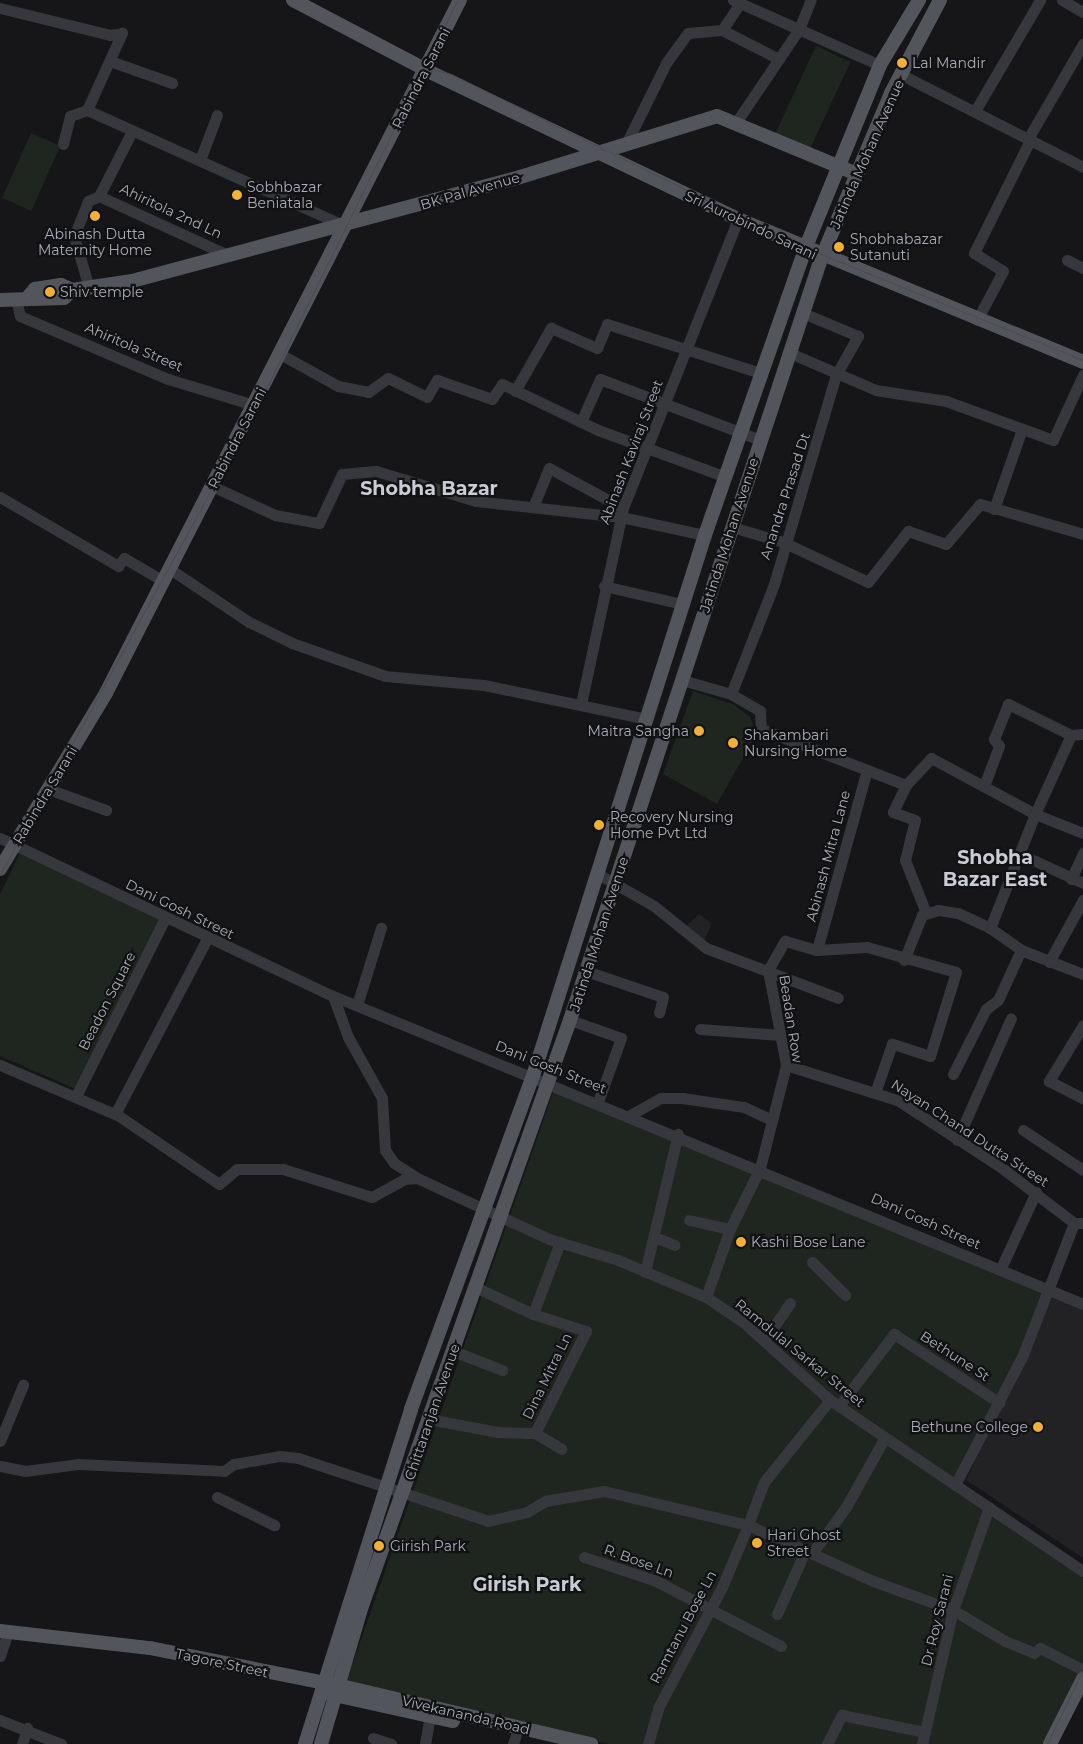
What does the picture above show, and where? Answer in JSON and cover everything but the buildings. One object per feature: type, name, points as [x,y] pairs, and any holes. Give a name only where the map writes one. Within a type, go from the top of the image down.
[{"type":"main road","name":"Sri Aurobindo Sarani","points":[[293,0],[427,70],[738,219],[822,257],[1083,362]]},
{"type":"main road","name":"Rabindra Sarani","points":[[0,869],[106,693],[427,70],[460,0]]},
{"type":"main road","points":[[305,1744],[325,1688],[341,1621],[385,1487],[483,1209],[533,1076],[682,604],[805,249],[880,65],[919,0]]},
{"type":"main road","name":"Jatinda Mohan Avenue","points":[[550,1082],[822,257],[902,75],[940,0]]},
{"type":"main road","name":"BK Pal Avenue","points":[[0,300],[22,298],[37,301],[64,298],[72,290],[89,288],[230,256],[345,226],[718,116],[857,174]]},
{"type":"main road","name":"Chittaranjan Avenue","points":[[321,1744],[339,1691],[362,1606],[550,1082]]},
{"type":"main road","name":"Tagore Street","points":[[4,1631],[134,1645],[339,1691]]},
{"type":"main road","points":[[1050,1744],[1083,1679]]},
{"type":"main road","name":"Vivekananda Road","points":[[339,1691],[514,1740],[554,1744]]},
{"type":"main road","name":"Vivekananda Road","points":[[339,1691],[591,1744]]},
{"type":"street","points":[[735,124],[799,29],[811,0]]},
{"type":"street","points":[[976,111],[1040,0]]},
{"type":"street","points":[[1062,0],[1079,6]]},
{"type":"street","points":[[722,30],[736,2],[880,65]]},
{"type":"street","points":[[0,8],[110,36],[122,33],[87,110]]},
{"type":"street","points":[[627,142],[666,63],[688,33],[722,30],[779,59]]},
{"type":"street","points":[[977,320],[1003,271],[974,253],[1030,138],[1083,44]]},
{"type":"street","points":[[110,60],[172,83]]},
{"type":"street","points":[[902,75],[1030,138],[1083,167]]},
{"type":"street","points":[[63,144],[70,116],[87,110],[345,226]]},
{"type":"street","points":[[200,160],[217,115]]},
{"type":"street","points":[[89,288],[74,236],[88,201],[99,196],[132,131]]},
{"type":"street","name":"Ahiritola 2nd Ln","points":[[99,196],[230,256]]},
{"type":"street","name":"Abinash Kaviraj Street","points":[[581,704],[604,586],[622,512],[646,450],[666,406],[738,219]]},
{"type":"street","points":[[1067,260],[1083,268]]},
{"type":"street","name":"Ahiritola Street","points":[[22,298],[20,316],[168,379],[254,405]]},
{"type":"street","name":"Anandra Prasad Dt","points":[[731,694],[774,584],[783,542],[836,375],[858,336],[803,313]]},
{"type":"street","points":[[515,391],[550,328],[597,348],[607,324],[761,374]]},
{"type":"street","points":[[790,353],[836,375],[876,390],[946,402],[1053,440],[1083,375]]},
{"type":"street","points":[[280,354],[338,386],[368,392],[388,378],[427,397],[437,380],[492,399],[502,384],[581,422],[646,450],[726,477]]},
{"type":"street","points":[[581,422],[600,379],[666,406],[761,440]]},
{"type":"street","points":[[994,509],[1022,429]]},
{"type":"street","points":[[533,507],[549,468],[622,512]]},
{"type":"street","points":[[212,486],[275,515],[319,523],[342,474],[376,471],[476,501],[533,507],[622,512],[705,535]]},
{"type":"street","points":[[0,497],[118,566],[124,558],[166,575],[249,622],[385,676],[484,685],[647,719]]},
{"type":"street","points":[[732,527],[783,542],[868,582],[908,531],[946,544],[980,504],[1083,534]]},
{"type":"street","points":[[604,586],[682,604]]},
{"type":"street","points":[[682,680],[731,694],[760,711],[761,729],[906,784]]},
{"type":"street","points":[[984,786],[999,746],[994,739],[1008,704],[1070,735],[1083,734]]},
{"type":"street","points":[[990,928],[1035,814],[1070,735]]},
{"type":"street","points":[[926,913],[905,860],[915,820],[893,812],[906,784],[932,758],[1035,814],[1083,834]]},
{"type":"street","name":"Abinash Mitra Lane","points":[[817,950],[867,770]]},
{"type":"street","points":[[48,789],[106,810]]},
{"type":"street","name":"Dani Gosh Street","points":[[0,838],[207,939],[333,996],[630,1114],[1083,1304]]},
{"type":"street","points":[[1071,879],[1083,853]]},
{"type":"street","points":[[1020,854],[1083,883]]},
{"type":"street","points":[[598,874],[654,906],[706,948],[838,998]]},
{"type":"street","points":[[1048,962],[1083,900]]},
{"type":"street","points":[[904,960],[919,919],[926,913],[938,910],[958,914],[990,928],[1021,950],[1083,974]]},
{"type":"street","name":"Beadon Square","points":[[76,1096],[165,918]]},
{"type":"street","points":[[357,1005],[381,928]]},
{"type":"street","points":[[115,1114],[207,939]]},
{"type":"street","name":"Beadan Row","points":[[706,1297],[730,1229],[760,1168],[786,1065],[768,970],[785,941],[817,950],[867,947],[904,960],[956,972],[930,1056],[892,1044],[876,1090]]},
{"type":"street","points":[[953,1074],[986,1009],[998,1000],[1021,950]]},
{"type":"street","points":[[586,971],[663,997],[659,1013]]},
{"type":"street","name":"Ramdulal Sarkar Street","points":[[333,996],[348,1038],[382,1098],[385,1150],[394,1163],[417,1178],[501,1217],[560,1242],[645,1272],[706,1297],[764,1341],[835,1403],[884,1439],[1083,1571]]},
{"type":"street","points":[[957,1140],[1011,1018]]},
{"type":"street","points":[[570,1020],[621,1038],[598,1102]]},
{"type":"street","points":[[1083,1025],[1049,1081],[1083,1098]]},
{"type":"street","points":[[700,1030],[780,1035]]},
{"type":"street","points":[[0,1064],[115,1114],[219,1184],[238,1169],[283,1169],[372,1198],[405,1178],[417,1178]]},
{"type":"street","name":"Nayan Chand Dutta Street","points":[[786,1065],[876,1090],[957,1140],[1079,1223]]},
{"type":"street","points":[[630,1114],[661,1098],[682,1098],[744,1107],[772,1120]]},
{"type":"street","points":[[1023,1130],[1083,1170]]},
{"type":"street","points":[[645,1272],[678,1134]]},
{"type":"street","points":[[1000,1270],[1036,1192]]},
{"type":"street","points":[[689,1220],[730,1229]]},
{"type":"street","points":[[955,1485],[1000,1403],[1079,1223]]},
{"type":"street","points":[[654,1237],[675,1245]]},
{"type":"street","points":[[475,1287],[533,1314],[560,1242]]},
{"type":"street","points":[[812,1262],[845,1295]]},
{"type":"street","points":[[764,1341],[790,1303]]},
{"type":"street","name":"Dina Mitra Ln","points":[[533,1314],[586,1331],[535,1433],[562,1449]]},
{"type":"street","name":"Bethune St","points":[[894,1334],[1000,1403]]},
{"type":"street","name":"Ramtanu Bose Ln","points":[[648,1744],[658,1708],[709,1611],[748,1525],[764,1482],[894,1334]]},
{"type":"street","points":[[453,1351],[502,1370]]},
{"type":"street","points":[[0,1441],[23,1385]]},
{"type":"street","points":[[429,1419],[497,1432],[535,1433]]},
{"type":"street","points":[[777,1614],[810,1551],[846,1507],[884,1439]]},
{"type":"street","points":[[0,1466],[25,1471],[78,1464],[224,1470],[280,1456],[385,1487],[488,1521],[527,1512],[544,1501],[616,1491],[748,1525],[810,1551],[873,1581],[953,1610],[1005,1641],[1034,1653],[1040,1648],[1083,1670]]},
{"type":"street","points":[[217,1497],[274,1525]]},
{"type":"street","name":"Dr Roy Sarani","points":[[923,1738],[953,1610],[989,1507]]},
{"type":"street","name":"R. Bose Ln","points":[[584,1557],[656,1581],[709,1611],[781,1646]]},
{"type":"street","points":[[0,1656],[4,1631]]},
{"type":"street","points":[[827,1744],[842,1715],[923,1738]]},
{"type":"street","points":[[425,1744],[430,1716]]},
{"type":"street","points":[[0,1720],[27,1728],[61,1744]]},
{"type":"street","points":[[22,1744],[27,1728]]},
{"type":"street","points":[[373,1738],[391,1744]]},
{"type":"shaded area","points":[[816,46],[850,62],[808,153],[774,137]]},
{"type":"shaded area","points":[[31,133],[60,146],[31,211],[2,198]]},
{"type":"shaded area","points":[[693,691],[733,704],[750,717],[756,735],[717,804],[663,774]]},
{"type":"shaded area","points":[[20,853],[166,923],[80,1091],[0,1056],[0,894]]},
{"type":"shaded area","points":[[699,914],[712,923],[704,941],[684,928]]},
{"type":"shaded area","points":[[554,1090],[1047,1293],[956,1487],[1083,1574],[1083,1683],[1053,1744],[609,1744],[346,1682]]},
{"type":"shaded area","name":"Bethune College","points":[[1052,1298],[1083,1308],[1083,1558],[966,1480]]},
{"type":"tram line","points":[[0,875],[262,397],[457,0]]},
{"type":"tram line","points":[[418,76],[436,70],[451,74],[796,244],[1083,360]]},
{"type":"tram line","points":[[1047,1744],[1083,1670]]},
{"type":"place","name":"Lal Mandir","points":[[902,63]]},
{"type":"place","name":"Sobhbazar Beniatala","points":[[237,195]]},
{"type":"place","name":"Abinash Dutta Maternity Home","points":[[95,216]]},
{"type":"place","name":"Shobhabazar Sutanuti","points":[[839,247]]},
{"type":"place","name":"Shiv temple","points":[[50,292]]},
{"type":"place","name":"Maitra Sangha","points":[[699,731]]},
{"type":"place","name":"Shakambari Nursing Home","points":[[733,743]]},
{"type":"place","name":"Recovery Nursing Home Pvt Ltd","points":[[599,825]]},
{"type":"place","name":"Kashi Bose Lane","points":[[741,1242]]},
{"type":"place","name":"Bethune College","points":[[1038,1427]]},
{"type":"place","name":"Hari Ghost Street","points":[[757,1543]]},
{"type":"place","name":"Girish Park","points":[[379,1546]]},
{"type":"district","name":"Shobha Bazar","points":[[429,489]]},
{"type":"district","name":"Shobha Bazar East","points":[[995,869]]},
{"type":"district","name":"Girish Park","points":[[527,1585]]}]
